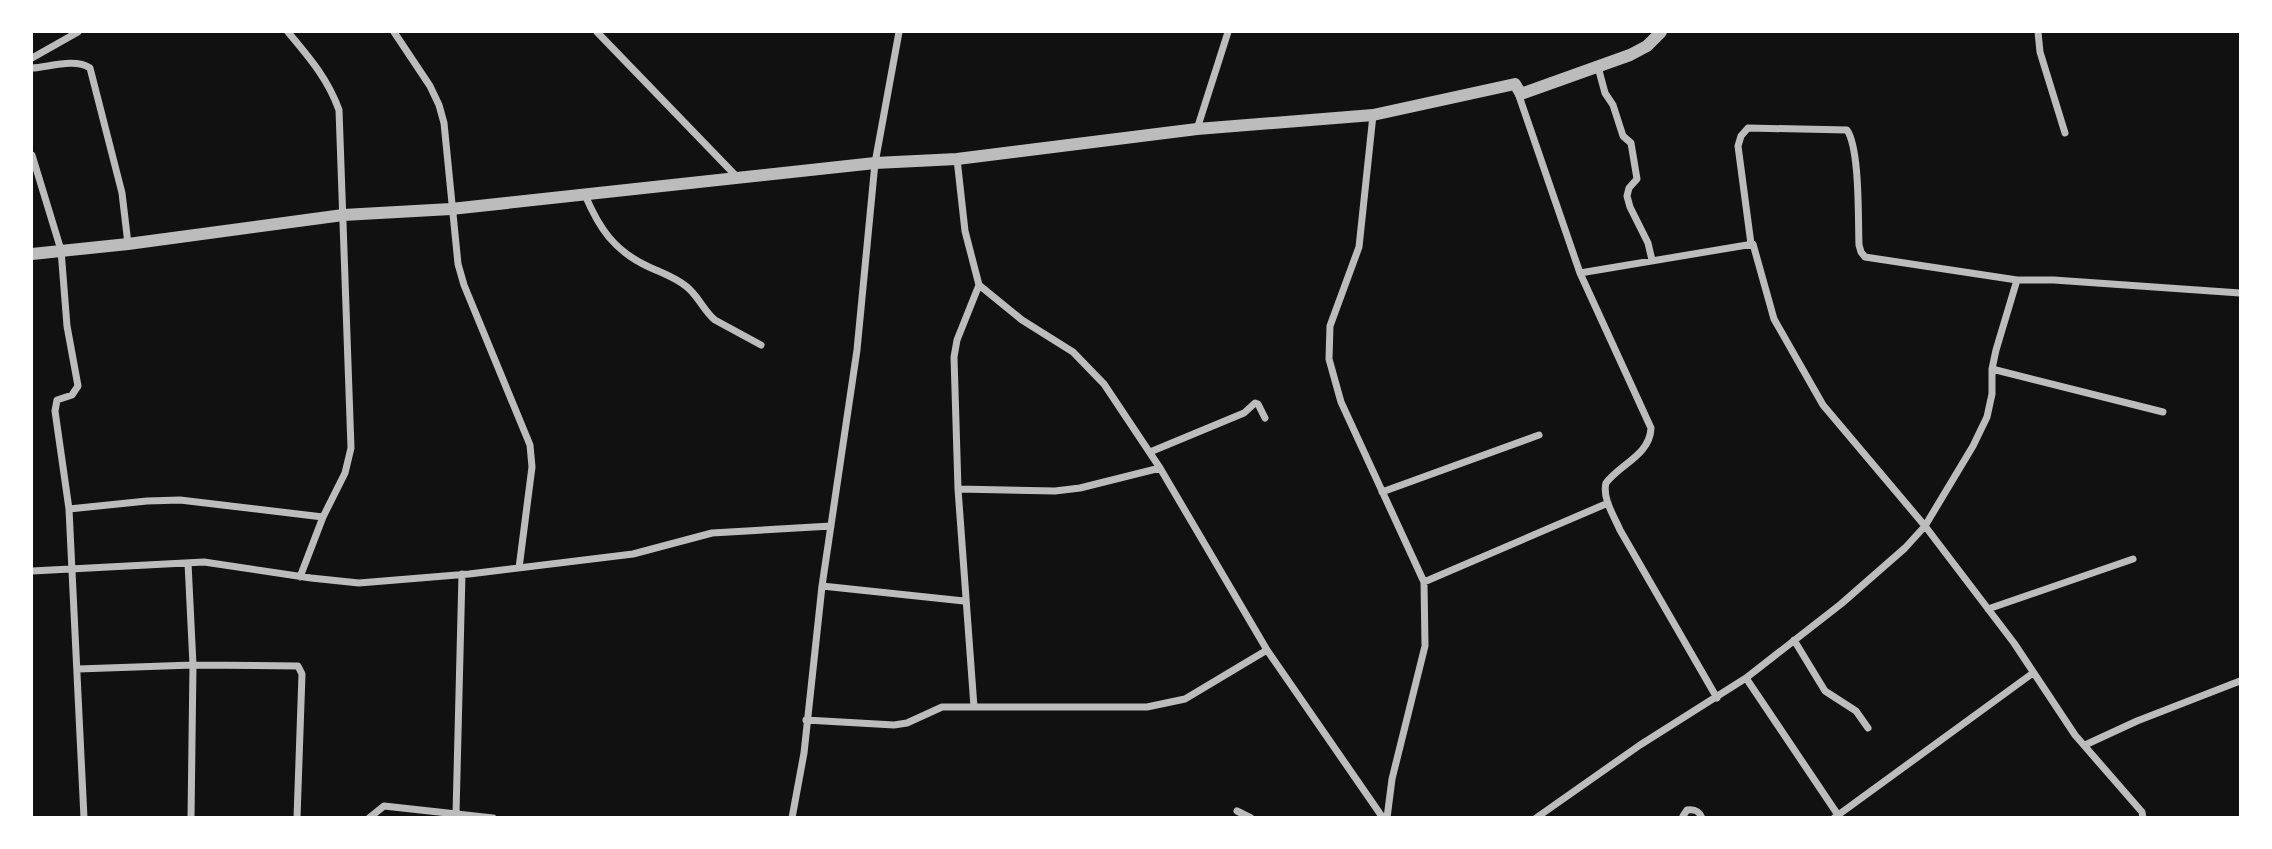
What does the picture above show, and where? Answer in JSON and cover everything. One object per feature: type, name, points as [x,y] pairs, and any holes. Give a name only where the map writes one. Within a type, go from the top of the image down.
[{"type":"street","points":[[32,58],[78,32]]},
{"type":"street","points":[[288,32],[322,73],[332,89],[339,110],[351,448],[345,473],[323,517],[300,577]]},
{"type":"street","points":[[394,32],[439,105],[444,123],[458,264],[464,285],[530,445],[532,455],[519,568]]},
{"type":"street","points":[[597,32],[739,179]]},
{"type":"street","points":[[792,817],[804,753],[822,586],[857,350],[875,163],[899,32]]},
{"type":"street","points":[[1197,129],[1228,32]]},
{"type":"street","points":[[1515,84],[1521,94],[1647,46],[1661,32]]},
{"type":"street","points":[[2038,32],[2040,52],[2065,134]]},
{"type":"street","points":[[32,68],[68,64],[87,65],[90,68],[122,193],[128,244]]},
{"type":"street","points":[[1598,66],[1605,93],[1614,106],[1623,136],[1630,143],[1637,179],[1629,188],[1627,196],[1648,243],[1652,260]]},
{"type":"street","points":[[32,254],[343,215],[451,209],[875,163],[957,159],[1197,129],[1373,115],[1515,84]]},
{"type":"street","points":[[1515,84],[1580,273],[1651,428],[1648,443],[1606,483],[1604,488],[1608,503],[1620,530],[1717,698]]},
{"type":"street","points":[[1373,115],[1359,247],[1330,326],[1329,359],[1340,402],[1424,582],[1424,646],[1385,817]]},
{"type":"street","points":[[2143,817],[2142,812],[2075,734],[2014,643],[1925,526],[1823,405],[1774,319],[1756,248],[1751,244],[1738,146],[1741,136],[1748,128],[1766,127],[1847,131],[1851,136],[1855,169],[1859,245],[1866,257],[2017,280],[2054,280],[2241,293]]},
{"type":"street","points":[[32,155],[61,250],[67,326],[78,386],[72,395],[55,403],[69,509],[84,817]]},
{"type":"street","points":[[957,159],[965,231],[979,285],[1022,320],[1073,352],[1104,384],[1160,468],[1267,650],[1385,817]]},
{"type":"street","points":[[585,195],[597,223],[608,238],[639,262],[666,273],[688,287],[700,299],[708,315],[715,320],[761,345]]},
{"type":"street","points":[[1580,273],[1751,244]]},
{"type":"street","points":[[1535,817],[1640,745],[1746,678],[1868,580],[1905,548],[1925,526],[1973,446],[1987,417],[1993,394],[1992,369],[1996,350],[2017,280]]},
{"type":"street","points":[[974,707],[964,600],[954,357],[957,340],[979,285]]},
{"type":"street","points":[[1992,369],[2163,412]]},
{"type":"street","points":[[1150,452],[1244,413],[1255,403],[1265,418]]},
{"type":"street","points":[[1382,492],[1539,435]]},
{"type":"street","points":[[958,489],[1055,491],[1080,488],[1160,468]]},
{"type":"street","points":[[69,509],[180,500],[323,517]]},
{"type":"street","points":[[1424,582],[1608,503]]},
{"type":"street","points":[[32,571],[204,562],[359,583],[633,554],[712,533],[831,526]]},
{"type":"street","points":[[1988,608],[2133,559]]},
{"type":"street","points":[[188,563],[193,665],[191,817]]},
{"type":"street","points":[[456,814],[461,574]]},
{"type":"street","points":[[822,586],[964,600]]},
{"type":"street","points":[[1794,640],[1825,691],[1856,711],[1868,729]]},
{"type":"street","points":[[806,720],[894,725],[907,723],[942,707],[1147,707],[1170,704],[1185,699],[1267,650]]},
{"type":"street","points":[[78,669],[193,665],[293,665],[301,669],[297,817]]},
{"type":"street","points":[[1746,678],[1836,816],[2033,673]]},
{"type":"street","points":[[2085,745],[2137,721],[2241,681]]},
{"type":"street","points":[[369,817],[384,806],[493,817]]},
{"type":"street","points":[[1683,816],[1687,810],[1692,809],[1702,817]]},
{"type":"street","points":[[1237,811],[1251,817]]}]
